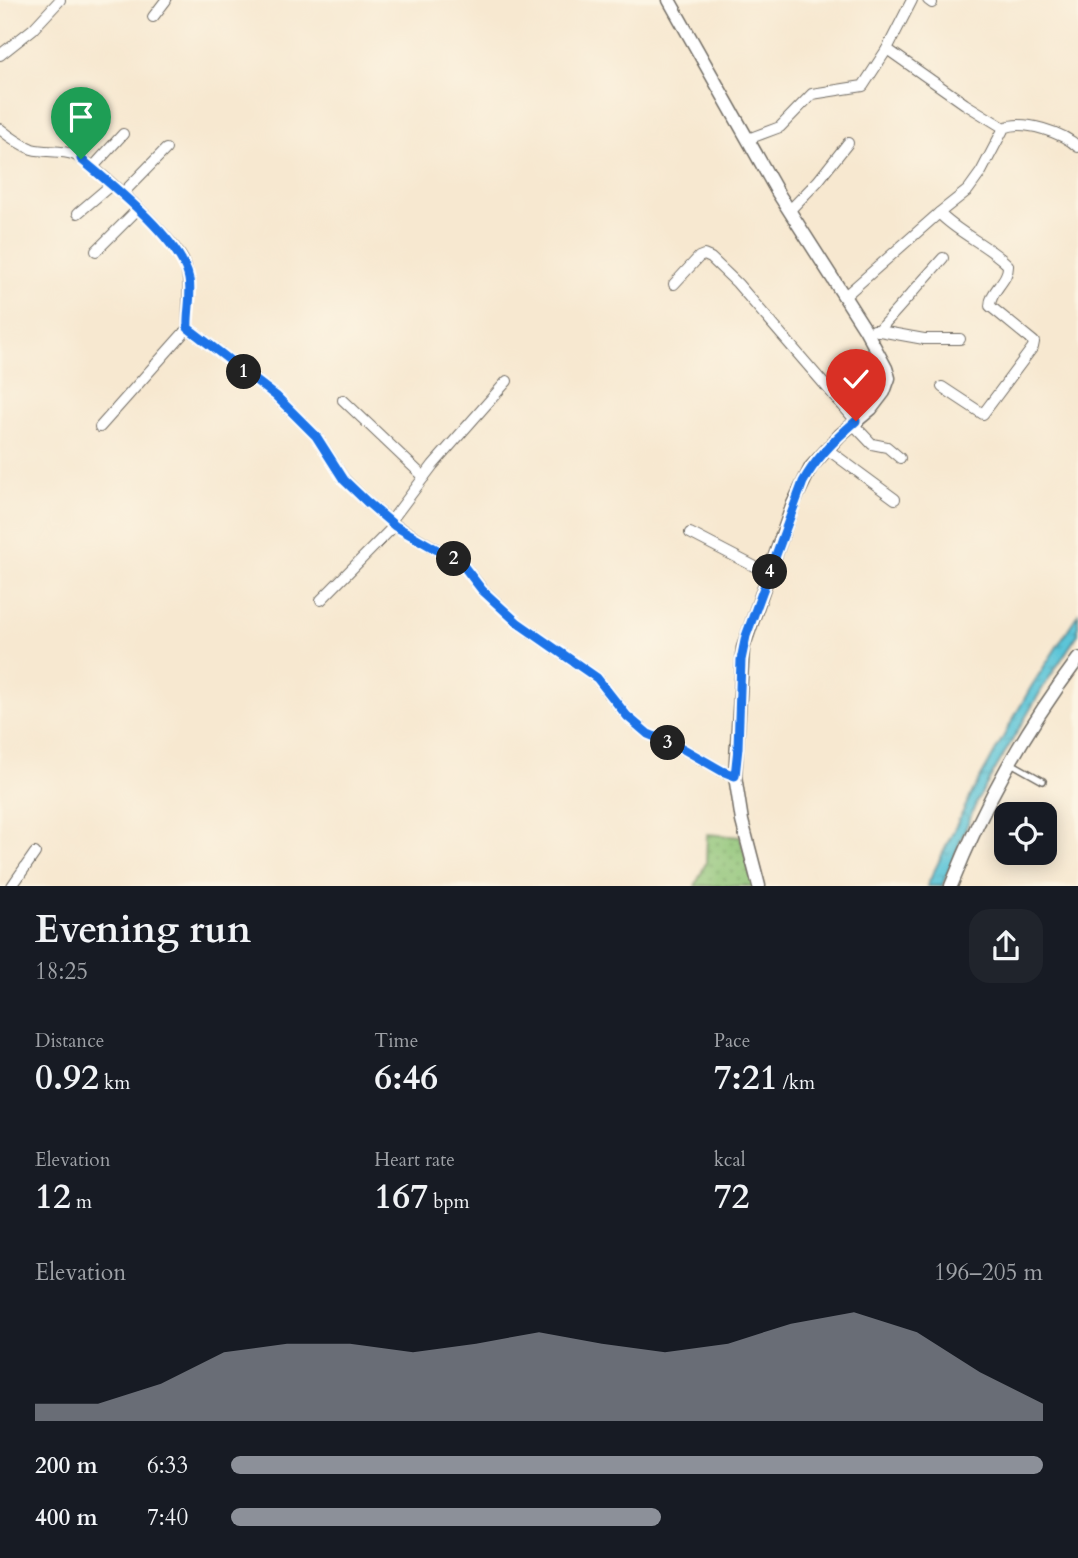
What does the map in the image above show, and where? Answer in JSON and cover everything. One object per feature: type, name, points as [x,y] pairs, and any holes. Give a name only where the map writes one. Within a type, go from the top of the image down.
[{"type":"street","points":[[0,55],[33,29],[60,0]]},
{"type":"street","points":[[153,17],[166,0]]},
{"type":"street","points":[[668,0],[789,211],[845,296],[872,330],[889,378],[884,393],[871,409],[811,467],[803,482],[743,648],[735,776],[742,821],[759,886]]},
{"type":"street","points":[[748,139],[780,127],[812,94],[863,86],[887,49],[912,0]]},
{"type":"street","points":[[887,49],[1004,128]]},
{"type":"street","points":[[845,296],[939,212],[968,190],[1004,128],[1017,123],[1077,143]]},
{"type":"street","points":[[0,130],[32,149],[60,150],[75,155],[122,194],[184,260],[190,288],[188,328],[100,427]]},
{"type":"street","points":[[92,168],[123,134]]},
{"type":"street","points":[[789,211],[818,181],[848,143]]},
{"type":"street","points":[[122,194],[166,149]]},
{"type":"street","points":[[78,213],[111,184]]},
{"type":"street","points":[[96,251],[137,210]]},
{"type":"street","points":[[939,212],[953,226],[989,248],[1008,265],[1008,271],[990,298],[990,306],[1034,342],[985,413],[977,412],[942,387]]},
{"type":"street","points":[[674,284],[702,255],[711,257],[737,282],[872,444],[887,447],[900,458]]},
{"type":"street","points":[[872,330],[943,258]]},
{"type":"street","points":[[188,328],[276,396],[316,436],[344,480],[393,523],[462,564],[482,590],[518,623],[597,678],[627,716],[648,734],[680,747],[735,776]]},
{"type":"street","points":[[872,330],[924,339],[960,339]]},
{"type":"street","points":[[321,600],[393,523],[424,477],[507,381]]},
{"type":"street","points":[[342,400],[424,477]]},
{"type":"street","points":[[827,449],[895,499]]},
{"type":"street","points":[[690,533],[769,574]]},
{"type":"street","points":[[951,886],[981,814],[1009,762],[1078,659]]},
{"type":"street","points":[[12,886],[35,853]]},
{"type":"lane","points":[[1009,762],[1042,781]]},
{"type":"green space","points":[[707,834],[740,837],[754,886],[695,886],[706,863]]},
{"type":"water","points":[[1078,614],[1078,634],[1042,689],[977,801],[942,886],[927,886],[971,795],[1031,687]]},
{"type":"route","points":[[81,159],[122,194],[184,260],[190,288],[188,328],[276,396],[316,436],[344,480],[367,502],[395,526],[462,564],[474,576],[482,590],[518,623],[597,678],[627,716],[648,734],[680,747],[735,776],[741,660],[746,636],[803,482],[811,467],[856,421]]}]
